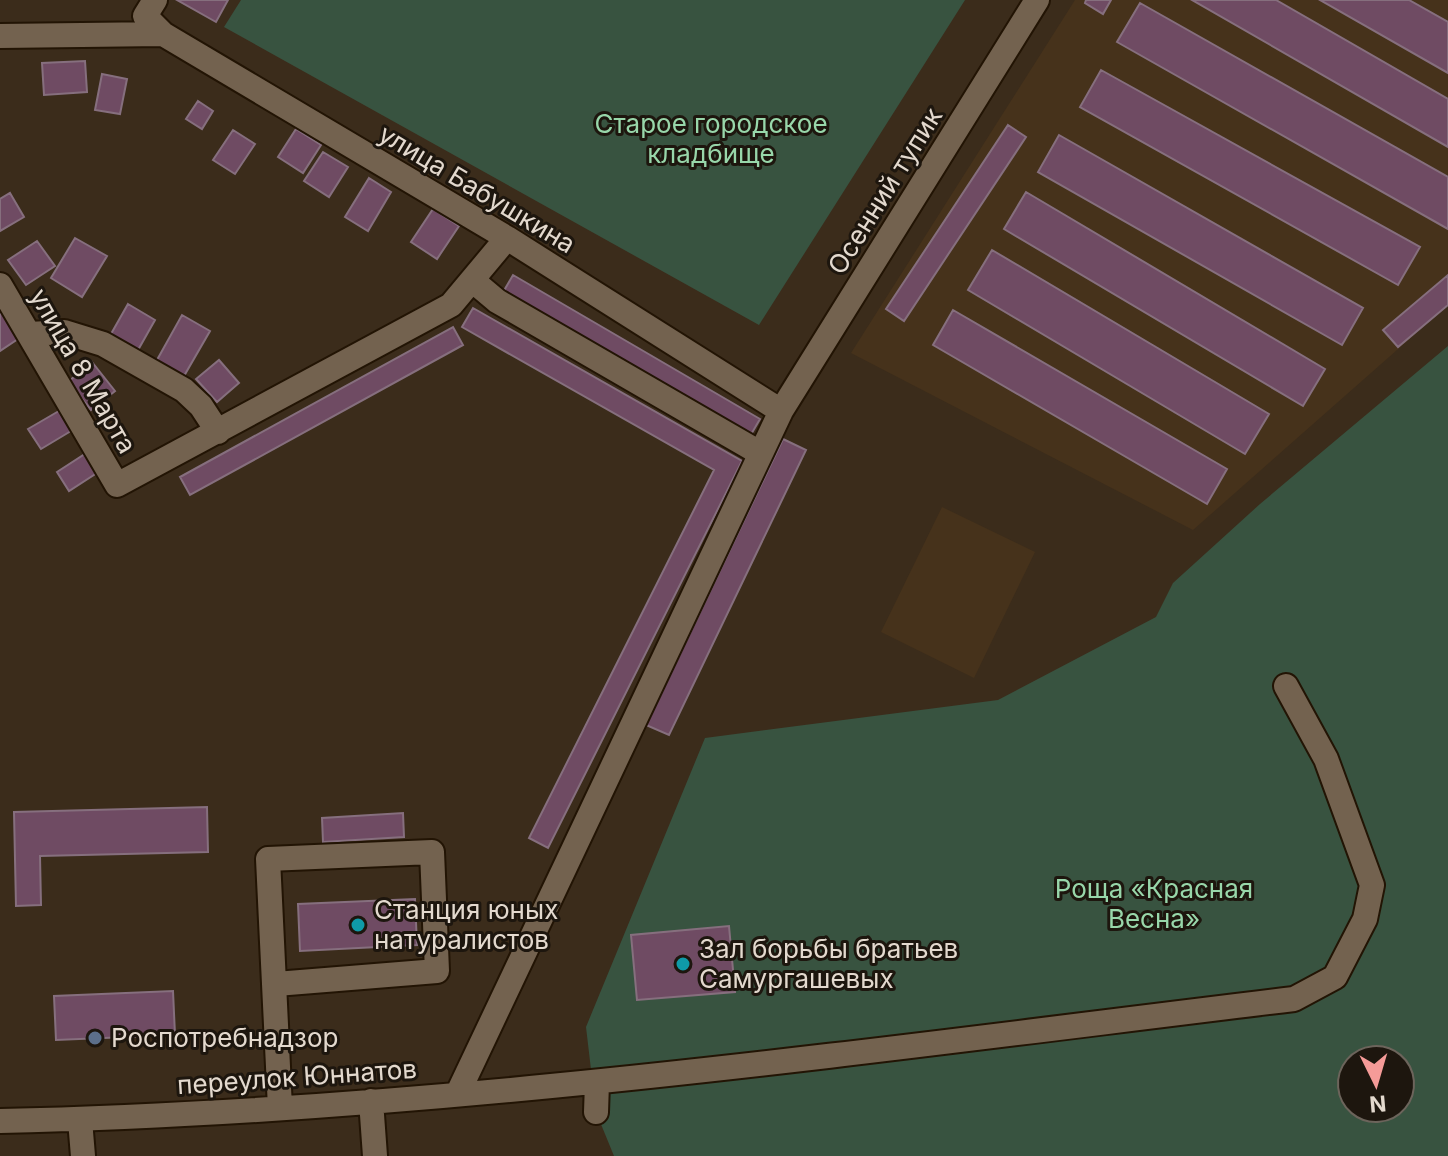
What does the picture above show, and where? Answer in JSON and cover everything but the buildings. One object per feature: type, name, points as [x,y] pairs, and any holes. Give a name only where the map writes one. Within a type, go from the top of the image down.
[{"type":"street","name":"Осенний тупик","points":[[458,1093],[781,411],[1037,0]]},
{"type":"street","name":"улица Бабушкина","points":[[150,8],[163,34],[507,238],[781,411]]},
{"type":"street","points":[[0,36],[163,34]]},
{"type":"street","points":[[30,334],[64,332],[103,344],[184,390],[201,406],[218,432],[451,305],[507,238]]},
{"type":"street","points":[[472,280],[497,301],[760,453]]},
{"type":"street","name":"улица 8 Марта","points":[[0,285],[117,485],[218,432]]},
{"type":"street","name":"переулок Юннатов","points":[[0,1121],[80,1120],[280,1108],[597,1083],[1294,999],[1335,977],[1365,919],[1372,885],[1326,759],[1286,686]]},
{"type":"street","points":[[276,984],[437,971],[432,852],[268,859],[280,1108]]},
{"type":"street","points":[[596,1112],[597,1083]]},
{"type":"street","points":[[371,1101],[375,1156]]},
{"type":"street","points":[[80,1120],[83,1156]]},
{"type":"shaded area","points":[[1075,0],[1448,0],[1448,305],[1193,530],[851,353]]},
{"type":"shaded area","points":[[942,507],[1035,552],[974,678],[881,632]]},
{"type":"green space","name":"Старое городское кладбище","points":[[241,0],[965,0],[759,325],[224,27]]},
{"type":"green space","name":"Роща «Красная Весна»","points":[[1448,346],[1448,1156],[614,1156],[596,1112],[586,1027],[705,738],[998,700],[1156,617],[1173,583],[1260,504]]},
{"type":"place","name":"Станция юных натуралистов","points":[[358,925]]},
{"type":"place","name":"Зал борьбы братьев Самургашевых","points":[[683,964]]},
{"type":"place","name":"Роспотребнадзор","points":[[95,1038]]}]
